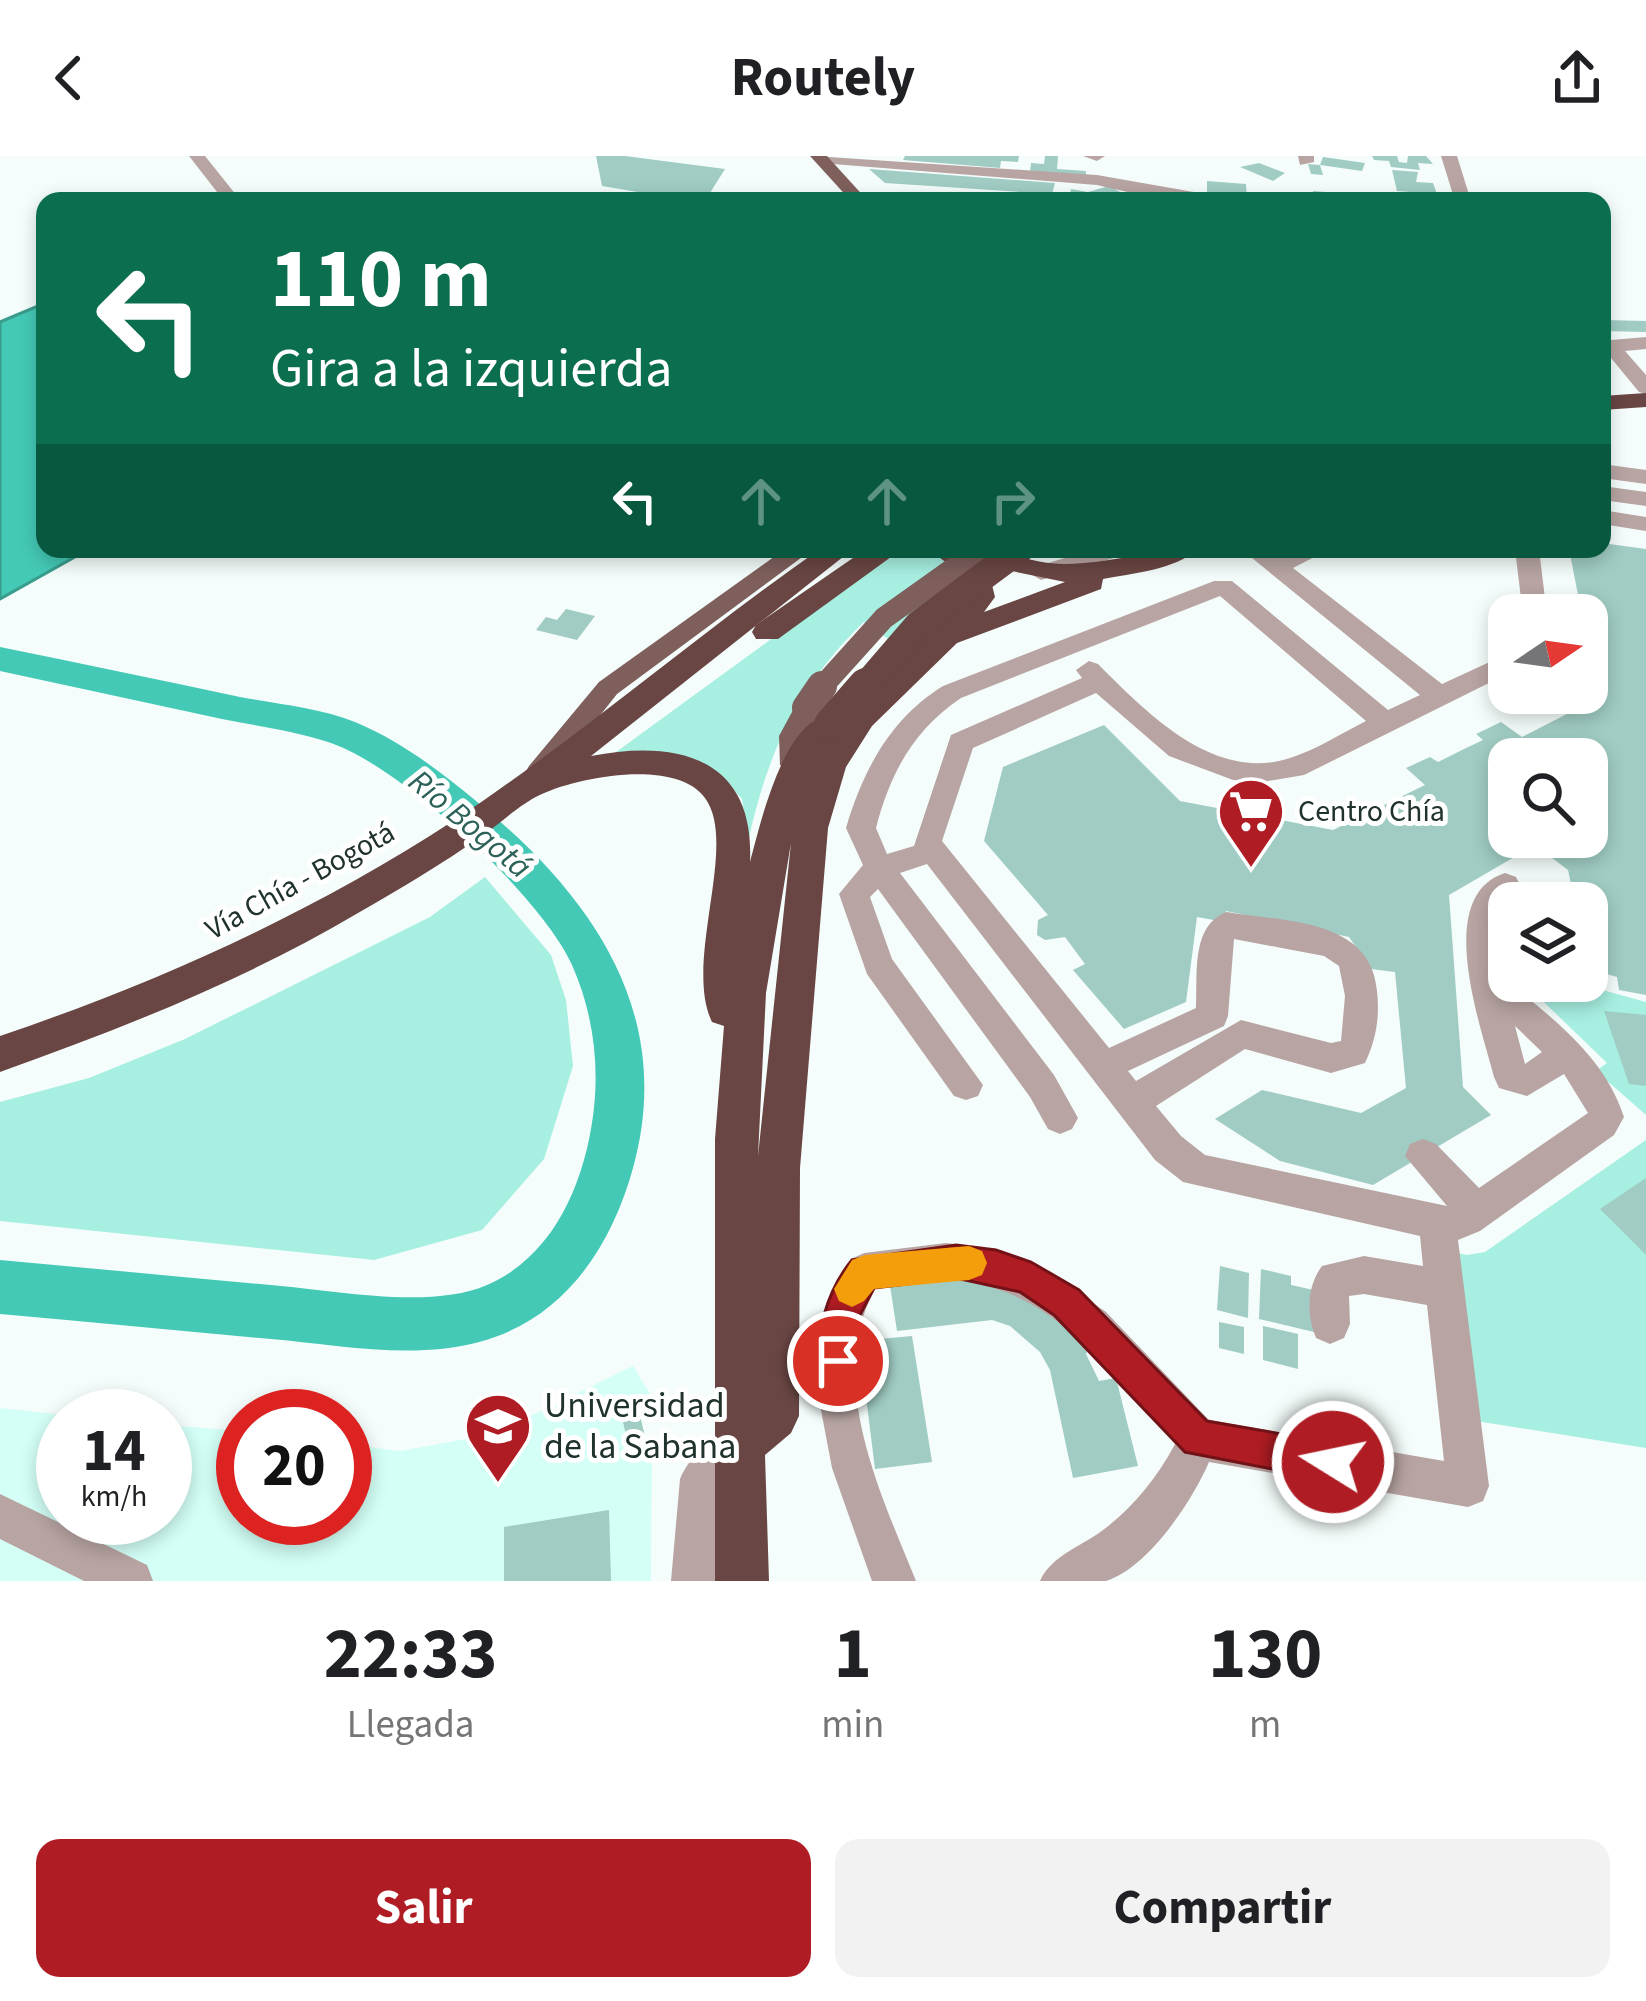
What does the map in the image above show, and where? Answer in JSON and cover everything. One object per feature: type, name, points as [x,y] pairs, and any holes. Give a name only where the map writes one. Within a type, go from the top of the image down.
[{"type":"highway","points":[[1611,390],[1646,388]]},
{"type":"highway","points":[[1611,402],[1646,400]]},
{"type":"highway","points":[[1611,427],[1646,424]]},
{"type":"highway","name":"Vía Chía - Bogotá","points":[[0,1054],[112,1015],[248,957],[414,864],[527,788],[814,558]]},
{"type":"highway","points":[[578,770],[871,558]]},
{"type":"highway","points":[[738,1445],[773,1417],[778,1168],[809,828],[830,765],[844,740],[888,688],[975,604],[982,588],[970,563],[960,558]]},
{"type":"highway","points":[[736,1139],[746,993],[766,870],[794,765],[820,716],[919,624],[1030,561],[1084,573],[1124,558]]},
{"type":"highway","points":[[947,635],[1124,558]]},
{"type":"highway","points":[[527,788],[578,770],[632,762],[674,765],[708,783],[729,810],[725,982],[736,1139],[742,1581]]},
{"type":"main road","points":[[814,157],[838,192]]},
{"type":"main road","points":[[814,157],[851,192]]},
{"type":"main road","points":[[820,716],[836,664],[883,618],[969,558]]},
{"type":"street","points":[[197,156],[226,192]]},
{"type":"street","points":[[1448,156],[1460,192]]},
{"type":"street","points":[[814,157],[1028,165],[1149,192]]},
{"type":"street","points":[[1646,343],[1611,346],[1646,388]]},
{"type":"street","points":[[1611,472],[1646,478]]},
{"type":"street","points":[[1611,494],[1646,500]]},
{"type":"street","points":[[1611,519],[1646,524]]},
{"type":"street","points":[[1264,558],[1442,697]]},
{"type":"street","points":[[1274,567],[1296,558]]},
{"type":"street","points":[[1528,558],[1532,594]]},
{"type":"street","points":[[1060,1118],[1042,1086],[878,868],[861,828],[884,764],[912,726],[934,702],[952,692],[1223,586],[1387,724]]},
{"type":"street","points":[[1066,647],[1154,735],[1183,752],[1235,770],[1294,768],[1488,673]]},
{"type":"street","points":[[1100,681],[961,742],[927,834],[930,852],[1168,1148],[1196,1170],[1437,1225],[1459,1222],[1607,1117],[1598,1089],[1487,982]]},
{"type":"street","points":[[930,852],[878,868],[854,894],[863,932],[878,964],[965,1085]]},
{"type":"street","points":[[1488,896],[1482,909],[1487,982],[1511,1077],[1527,1082],[1565,1055]]},
{"type":"street","points":[[1104,1066],[1227,1025],[1331,1058],[1353,1054],[1359,1042],[1355,964],[1331,944],[1227,925],[1216,938],[1227,1025]]},
{"type":"street","points":[[1131,1103],[1227,1025]]},
{"type":"street","points":[[1423,1156],[1476,1211]]},
{"type":"street","points":[[895,1581],[841,1430],[841,1317],[865,1272],[956,1262],[996,1267],[1031,1279],[1067,1303],[1198,1438],[1468,1486],[1437,1225]]},
{"type":"street","points":[[1330,1324],[1330,1287],[1336,1279],[1364,1275],[1444,1288]]},
{"type":"street","points":[[1062,1581],[1105,1560],[1152,1517],[1185,1473],[1198,1438]]},
{"type":"street","points":[[693,1581],[701,1479],[738,1445]]},
{"type":"street","points":[[0,1516],[131,1581]]},
{"type":"shaded area","points":[[36,307],[36,558],[73,558],[0,599],[0,322]]},
{"type":"shaded area","points":[[892,558],[952,559],[908,653],[864,622],[821,671],[776,750],[748,842],[742,799],[723,778],[653,752],[612,755],[874,564]]},
{"type":"shaded area","points":[[485,877],[551,955],[566,1000],[573,1066],[544,1159],[482,1230],[374,1260],[0,1221],[0,1102],[89,1078],[185,1039],[430,917]]},
{"type":"shaded area","points":[[1608,992],[1646,1002],[1646,1115],[1596,1071],[1607,1063],[1544,1002],[1608,1002]]},
{"type":"shaded area","points":[[1646,1140],[1646,1448],[1470,1420],[1453,1252],[1485,1252]]},
{"type":"shaded area","name":"Universidad de la Sabana","points":[[633,1366],[650,1394],[636,1399],[645,1436],[652,1435],[651,1581],[0,1581],[0,1408],[36,1412],[36,1545],[192,1545],[192,1427],[216,1429],[216,1545],[372,1545],[372,1447],[400,1451],[466,1439],[535,1414]]},
{"type":"building","points":[[596,156],[725,169],[711,192],[638,192],[602,186]]},
{"type":"building","points":[[905,156],[1019,156],[1018,162],[1001,161],[1000,168],[903,160]]},
{"type":"building","points":[[1045,156],[1058,156],[1057,169],[1086,171],[1086,175],[1030,172],[1031,163],[1044,164]]},
{"type":"building","points":[[1372,156],[1397,156],[1399,162],[1407,163],[1408,156],[1426,156],[1433,164],[1418,163],[1420,170],[1391,167],[1389,161]]},
{"type":"building","points":[[1323,157],[1365,163],[1362,171],[1320,165]]},
{"type":"building","points":[[1259,163],[1285,173],[1273,181],[1240,167]]},
{"type":"building","points":[[1308,164],[1320,165],[1323,175],[1311,174]]},
{"type":"building","points":[[869,169],[1055,183],[1053,192],[1022,192],[885,183]]},
{"type":"building","points":[[1392,170],[1418,172],[1416,182],[1433,183],[1436,192],[1410,192],[1397,191]]},
{"type":"building","points":[[1207,181],[1246,184],[1247,192],[1207,192]]},
{"type":"building","points":[[1109,186],[1120,192],[1088,192]]},
{"type":"building","points":[[1611,320],[1646,321],[1646,332],[1611,331]]},
{"type":"building","name":"Centro Chía","points":[[1611,544],[1646,549],[1646,995],[1619,990],[1617,977],[1608,974],[1608,882],[1571,882],[1568,870],[1552,858],[1608,858],[1608,738],[1488,738],[1488,858],[1513,858],[1449,895],[1463,1087],[1491,1115],[1373,1185],[1280,1161],[1215,1119],[1262,1090],[1361,1113],[1406,1088],[1395,972],[1371,969],[1349,937],[1226,911],[1225,922],[1197,917],[1186,1002],[1124,1029],[1073,970],[1085,964],[1065,937],[1045,940],[1037,935],[1038,920],[1048,915],[984,841],[1003,767],[1104,725],[1180,801],[1333,830],[1425,785],[1406,768],[1430,757],[1438,762],[1483,740],[1476,734],[1501,722],[1522,737],[1567,714],[1608,714],[1608,594],[1578,594],[1571,558],[1611,558]]},
{"type":"building","points":[[566,609],[595,616],[577,640],[536,630],[546,617],[557,620]]},
{"type":"building","points":[[1604,1011],[1646,1015],[1646,1086],[1629,1084]]},
{"type":"building","points":[[1646,1178],[1646,1255],[1600,1209]]},
{"type":"building","points":[[1220,1266],[1249,1273],[1248,1318],[1217,1310]]},
{"type":"building","points":[[1261,1269],[1291,1276],[1291,1285],[1318,1291],[1318,1333],[1259,1319]]},
{"type":"building","points":[[971,1271],[1006,1281],[1093,1339],[1086,1354],[1099,1381],[1116,1378],[1138,1466],[1073,1478],[1050,1370],[1040,1352],[1010,1326],[992,1320],[897,1331],[889,1279]]},
{"type":"building","points":[[1219,1322],[1244,1327],[1244,1354],[1219,1348]]},
{"type":"building","points":[[1263,1326],[1298,1334],[1298,1369],[1263,1360]]},
{"type":"building","points":[[912,1336],[932,1462],[875,1469],[859,1341]]},
{"type":"building","points":[[636,1398],[645,1437],[628,1444],[619,1404]]},
{"type":"building","points":[[609,1510],[611,1581],[504,1581],[504,1527]]},
{"type":"waterway","name":"Río Bogotá","points":[[0,659],[341,731],[408,770],[514,859],[571,924],[608,998],[618,1046],[620,1096],[614,1147],[600,1195],[577,1239],[547,1276],[508,1304],[480,1315],[391,1323],[0,1287]]},
{"type":"slow traffic","points":[[852,1289],[865,1272],[969,1263]]},
{"type":"place","name":"Centro Chía","points":[[1251,870]]},
{"type":"place","name":"Universidad de la Sabana","points":[[498,1485]]},
{"type":"route","points":[[838,1361],[841,1317],[865,1272],[956,1262],[996,1267],[1031,1279],[1067,1303],[1198,1438],[1333,1462]]}]
